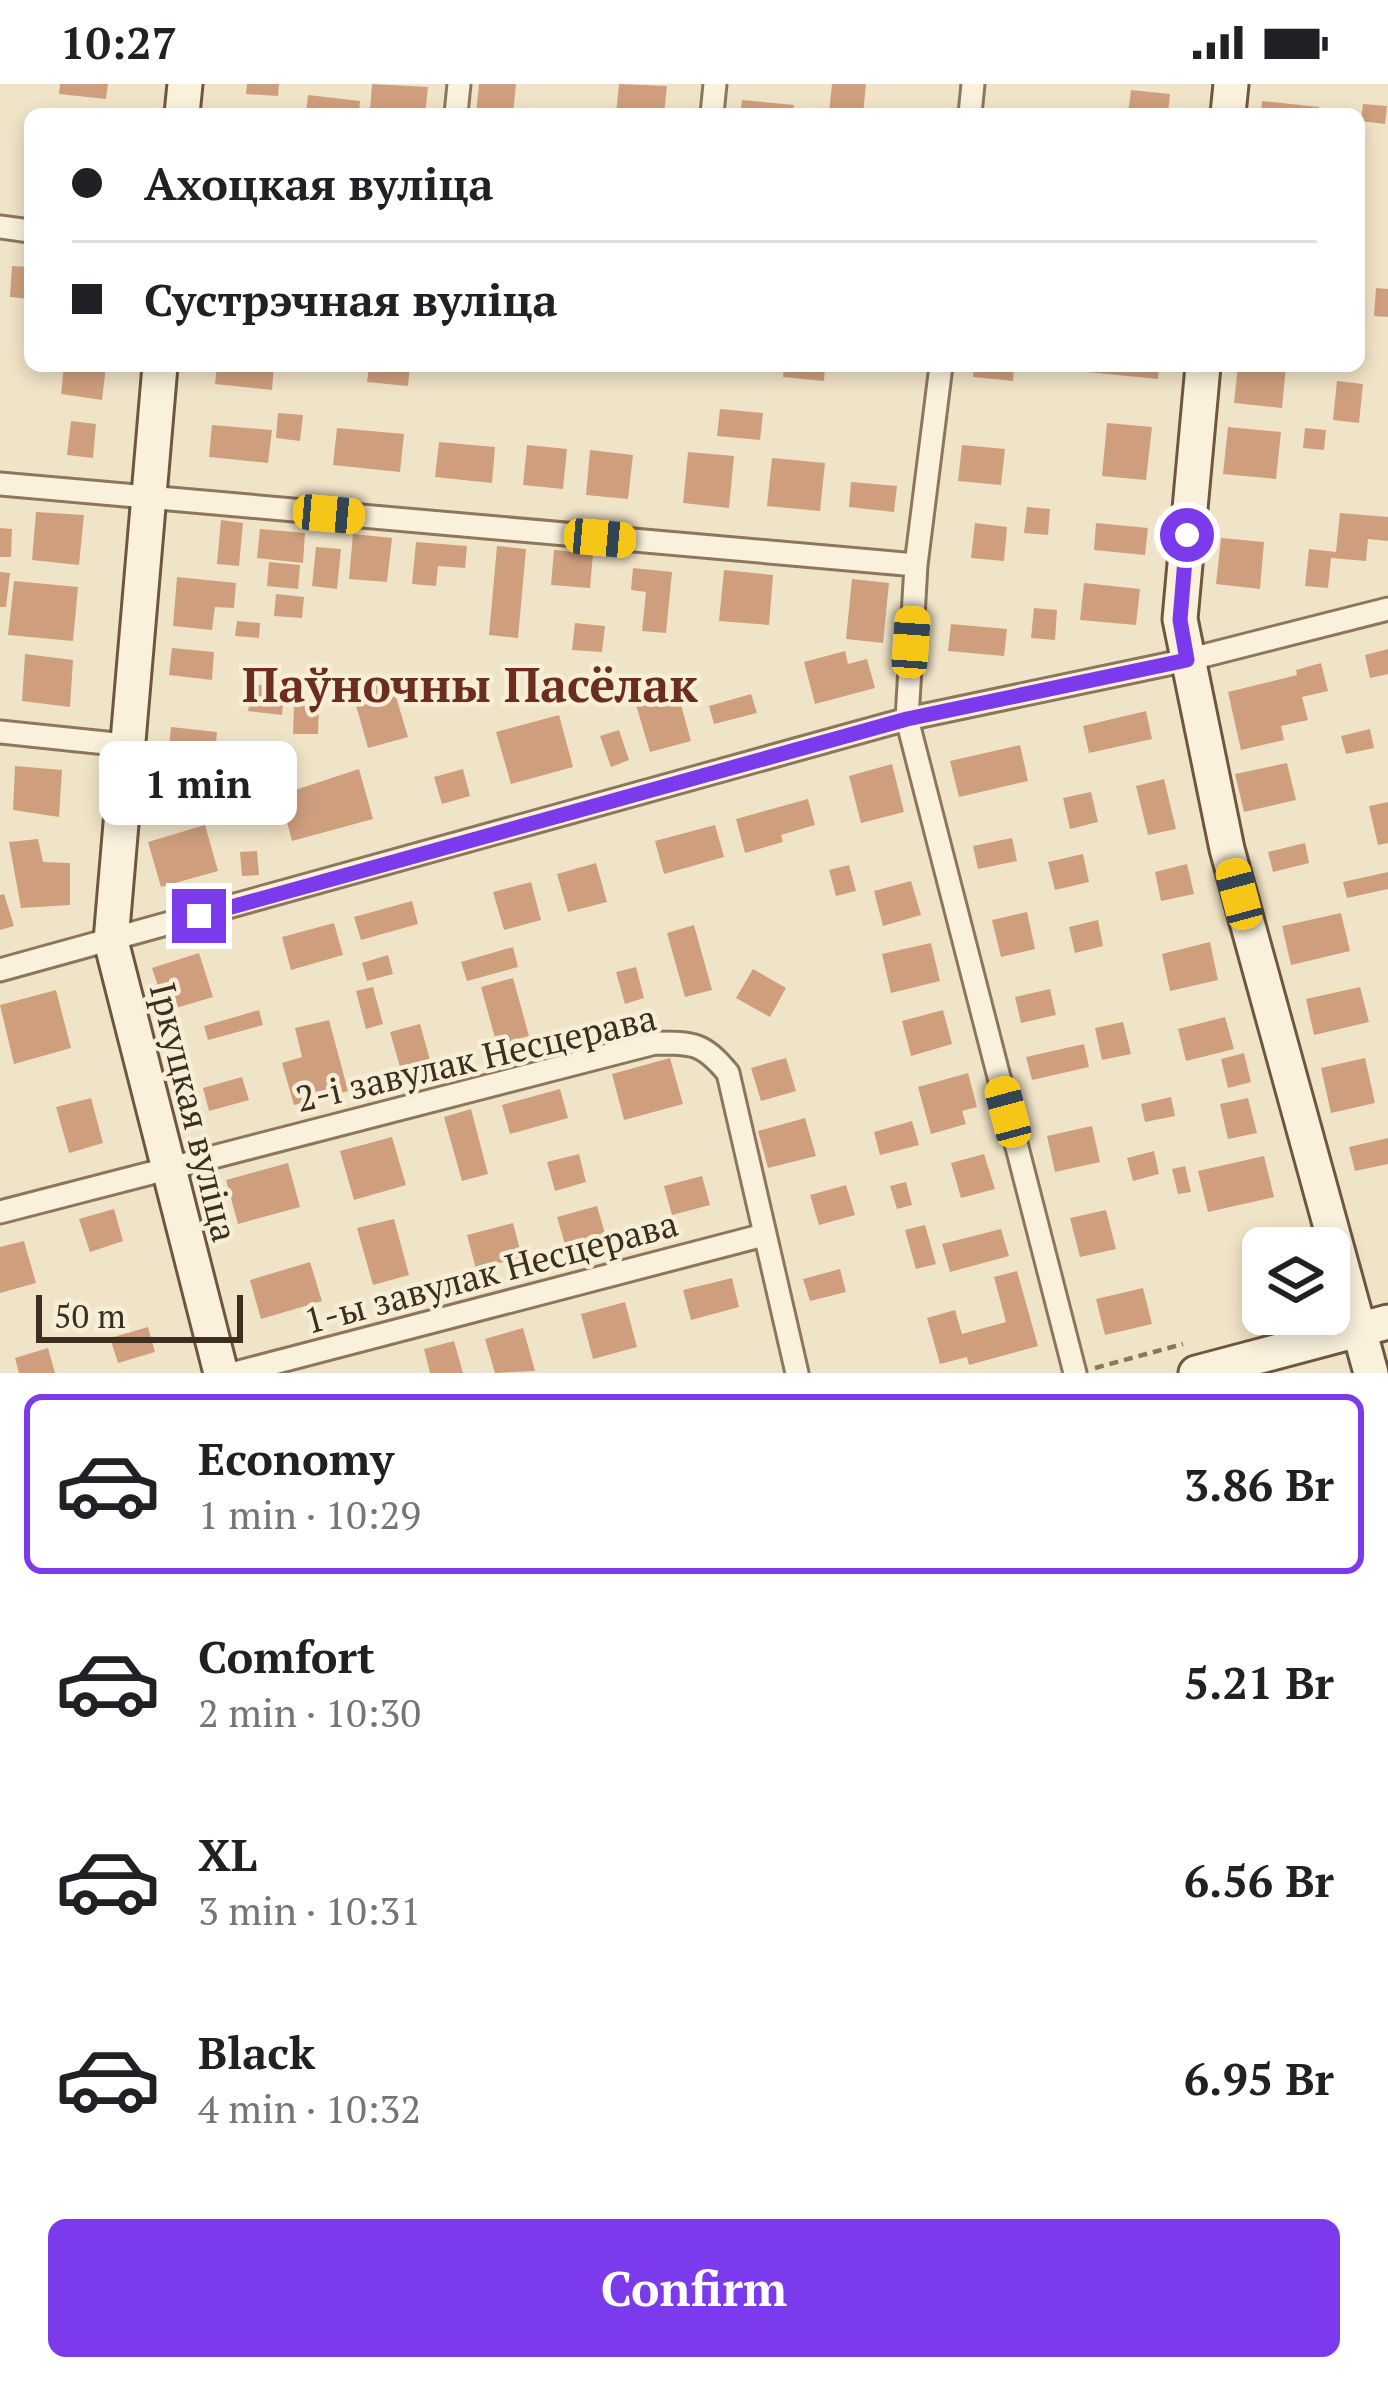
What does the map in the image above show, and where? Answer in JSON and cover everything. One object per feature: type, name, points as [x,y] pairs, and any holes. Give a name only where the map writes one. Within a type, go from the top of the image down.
[{"type":"street","name":"Іркуцкая вуліца","points":[[159,372],[111,941],[221,1373]]},
{"type":"street","points":[[940,372],[916,565],[907,719],[1075,1373]]},
{"type":"street","points":[[1202,372],[1180,620],[1227,849],[1375,1326],[1371,1373]]},
{"type":"street","points":[[0,484],[916,565]]},
{"type":"street","points":[[0,970],[907,719],[1187,660],[1388,609]]},
{"type":"street","points":[[0,733],[125,745]]},
{"type":"street","name":"2-і завулак Несцерава","points":[[0,1212],[655,1043],[686,1043],[709,1050],[728,1073],[797,1373]]},
{"type":"street","name":"1-ы завулак Несцерава","points":[[235,1373],[764,1235]]},
{"type":"street","points":[[1196,1373],[1375,1326]]},
{"type":"building","points":[[60,84],[108,84],[106,99],[59,94]]},
{"type":"building","points":[[247,84],[279,84],[278,96],[246,94]]},
{"type":"building","points":[[372,84],[428,87],[426,108],[370,108]]},
{"type":"building","points":[[479,84],[516,84],[514,108],[477,108]]},
{"type":"building","points":[[619,84],[667,86],[665,108],[617,108]]},
{"type":"building","points":[[832,84],[866,84],[864,108],[830,108]]},
{"type":"building","points":[[1131,90],[1170,94],[1169,108],[1129,108]]},
{"type":"building","points":[[308,95],[360,101],[359,108],[307,108]]},
{"type":"building","points":[[742,100],[794,105],[794,108],[741,108]]},
{"type":"building","points":[[1262,101],[1319,107],[1319,108],[1261,108]]},
{"type":"building","points":[[1363,104],[1387,106],[1385,124],[1365,122]]},
{"type":"building","points":[[12,266],[24,267],[24,298],[10,297]]},
{"type":"building","points":[[1376,288],[1388,289],[1388,317],[1374,316]]},
{"type":"building","points":[[63,372],[105,372],[102,400],[61,394]]},
{"type":"building","points":[[216,372],[274,372],[272,390],[215,384]]},
{"type":"building","points":[[368,372],[409,372],[408,386],[367,382]]},
{"type":"building","points":[[783,372],[825,372],[824,381],[783,377]]},
{"type":"building","points":[[973,372],[1014,372],[1013,381],[973,377]]},
{"type":"building","points":[[1087,372],[1159,372],[1158,379]]},
{"type":"building","points":[[1237,372],[1285,372],[1282,408],[1234,403]]},
{"type":"building","points":[[1337,381],[1363,384],[1359,423],[1333,420]]},
{"type":"building","points":[[720,409],[763,413],[760,440],[717,436]]},
{"type":"building","points":[[278,413],[303,415],[300,441],[276,438]]},
{"type":"building","points":[[71,421],[96,424],[93,458],[67,455]]},
{"type":"building","points":[[1107,423],[1152,427],[1146,480],[1102,476]]},
{"type":"building","points":[[212,425],[272,430],[268,463],[209,457]]},
{"type":"building","points":[[1228,427],[1281,432],[1276,479],[1223,474]]},
{"type":"building","points":[[337,428],[404,434],[400,472],[333,465]]},
{"type":"building","points":[[1305,428],[1326,430],[1324,450],[1303,448]]},
{"type":"building","points":[[439,442],[495,447],[492,483],[435,477]]},
{"type":"building","points":[[527,445],[567,449],[563,489],[523,485]]},
{"type":"building","points":[[962,445],[1005,449],[1001,485],[958,481]]},
{"type":"building","points":[[590,450],[633,455],[628,499],[586,495]]},
{"type":"building","points":[[688,452],[734,456],[729,508],[683,503]]},
{"type":"building","points":[[772,458],[825,463],[820,511],[767,506]]},
{"type":"building","points":[[851,482],[897,486],[894,512],[849,507]]},
{"type":"building","points":[[1027,507],[1050,509],[1048,535],[1024,533]]},
{"type":"building","points":[[36,512],[84,515],[79,565],[32,560]]},
{"type":"building","points":[[1340,513],[1388,517],[1388,541],[1368,539],[1366,561],[1331,558],[1328,588],[1305,586],[1309,549],[1336,552]]},
{"type":"building","points":[[221,520],[243,523],[239,566],[217,564]]},
{"type":"building","points":[[975,523],[1007,527],[1004,561],[971,558]]},
{"type":"building","points":[[1096,523],[1148,528],[1145,555],[1094,550]]},
{"type":"building","points":[[0,528],[12,529],[11,557],[0,557]]},
{"type":"building","points":[[260,529],[305,533],[303,563],[257,558]]},
{"type":"building","points":[[353,534],[392,538],[387,582],[349,579]]},
{"type":"building","points":[[1221,538],[1264,542],[1260,589],[1216,584]]},
{"type":"building","points":[[416,542],[467,546],[465,568],[438,566],[436,586],[412,584]]},
{"type":"building","points":[[497,546],[526,549],[518,638],[489,635]]},
{"type":"building","points":[[316,547],[341,549],[337,589],[312,586]]},
{"type":"building","points":[[554,550],[593,554],[590,588],[551,585]]},
{"type":"building","points":[[269,562],[300,565],[298,589],[267,586]]},
{"type":"building","points":[[633,568],[672,572],[666,633],[642,631],[646,592],[631,590]]},
{"type":"building","points":[[724,570],[773,575],[769,625],[719,621]]},
{"type":"building","points":[[0,572],[10,573],[6,607],[0,607]]},
{"type":"building","points":[[177,577],[236,583],[234,608],[215,607],[212,630],[173,626]]},
{"type":"building","points":[[852,579],[889,583],[883,643],[846,639]]},
{"type":"building","points":[[14,581],[78,587],[73,641],[8,635]]},
{"type":"building","points":[[1084,583],[1140,589],[1136,625],[1080,620]]},
{"type":"building","points":[[276,594],[304,597],[302,618],[274,616]]},
{"type":"building","points":[[1034,608],[1057,610],[1055,640],[1031,638]]},
{"type":"building","points":[[237,621],[260,623],[259,638],[235,636]]},
{"type":"building","points":[[575,623],[605,626],[602,652],[572,650]]},
{"type":"building","points":[[951,624],[1007,629],[1004,656],[948,651]]},
{"type":"building","points":[[172,648],[214,652],[212,680],[169,675]]},
{"type":"building","points":[[1388,649],[1388,674],[1370,678],[1365,655]]},
{"type":"building","points":[[845,651],[848,664],[867,659],[875,688],[815,704],[804,662]]},
{"type":"building","points":[[25,654],[73,660],[70,707],[22,701]]},
{"type":"building","points":[[1321,663],[1328,691],[1302,697],[1308,720],[1281,726],[1284,740],[1241,750],[1228,692],[1297,675],[1296,670]]},
{"type":"building","points":[[391,680],[408,737],[368,748],[352,691]]},
{"type":"building","points":[[675,683],[691,741],[650,752],[633,695]]},
{"type":"building","points":[[252,684],[285,688],[282,715],[248,711]]},
{"type":"building","points":[[751,694],[757,713],[714,724],[709,706]]},
{"type":"building","points":[[294,705],[319,706],[318,734],[293,734]]},
{"type":"building","points":[[1146,711],[1152,739],[1089,753],[1083,726]]},
{"type":"building","points":[[559,715],[573,767],[511,784],[496,732]]},
{"type":"building","points":[[171,727],[217,732],[213,769],[167,764]]},
{"type":"building","points":[[1370,729],[1374,748],[1346,754],[1341,736]]},
{"type":"building","points":[[619,730],[629,760],[611,767],[600,736]]},
{"type":"building","points":[[1020,745],[1028,781],[959,797],[950,761]]},
{"type":"building","points":[[236,755],[262,758],[258,785],[232,782]]},
{"type":"building","points":[[1287,763],[1296,800],[1244,812],[1235,774]]},
{"type":"building","points":[[892,764],[904,812],[861,823],[849,776]]},
{"type":"building","points":[[15,766],[62,770],[59,817],[13,810]]},
{"type":"building","points":[[359,769],[373,819],[292,841],[280,795]]},
{"type":"building","points":[[463,769],[470,796],[442,804],[434,777]]},
{"type":"building","points":[[1164,779],[1176,829],[1148,835],[1136,786]]},
{"type":"building","points":[[245,790],[263,791],[262,805],[244,804]]},
{"type":"building","points":[[1091,792],[1098,822],[1070,829],[1063,798]]},
{"type":"building","points":[[808,799],[815,825],[781,835],[783,842],[745,853],[736,819]]},
{"type":"building","points":[[1388,802],[1388,843],[1378,845],[1369,806]]},
{"type":"building","points":[[205,825],[218,871],[161,887],[148,842]]},
{"type":"building","points":[[715,825],[724,857],[664,874],[655,841]]},
{"type":"building","points":[[1012,838],[1017,861],[978,869],[973,846]]},
{"type":"building","points":[[38,839],[43,862],[70,863],[70,905],[21,908],[9,842]]},
{"type":"building","points":[[1305,843],[1309,863],[1273,872],[1268,852]]},
{"type":"building","points":[[257,851],[259,875],[242,876],[240,852]]},
{"type":"building","points":[[1083,854],[1089,882],[1055,890],[1048,862]]},
{"type":"building","points":[[596,863],[607,902],[568,912],[557,874]]},
{"type":"building","points":[[1187,864],[1194,894],[1161,901],[1155,872]]},
{"type":"building","points":[[849,865],[856,891],[836,896],[829,870]]},
{"type":"building","points":[[1388,872],[1388,889],[1347,898],[1343,882]]},
{"type":"building","points":[[911,881],[921,915],[883,926],[874,891]]},
{"type":"building","points":[[531,882],[541,920],[504,930],[493,892]]},
{"type":"building","points":[[4,894],[14,926],[0,930],[0,895]]},
{"type":"building","points":[[412,901],[418,924],[361,940],[354,917]]},
{"type":"building","points":[[1027,912],[1035,949],[1001,957],[992,920]]},
{"type":"building","points":[[1341,913],[1350,951],[1291,965],[1282,926]]},
{"type":"building","points":[[1098,920],[1103,946],[1075,953],[1069,927]]},
{"type":"building","points":[[334,923],[343,955],[291,970],[282,937]]},
{"type":"building","points":[[694,925],[712,990],[685,997],[667,933]]},
{"type":"building","points":[[1210,942],[1218,980],[1170,991],[1162,954]]},
{"type":"building","points":[[931,943],[940,981],[891,993],[882,954]]},
{"type":"building","points":[[513,947],[518,967],[467,981],[461,962]]},
{"type":"building","points":[[199,953],[213,997],[166,1011],[152,968]]},
{"type":"building","points":[[388,955],[393,974],[367,981],[362,963]]},
{"type":"building","points":[[636,967],[644,998],[625,1004],[616,972]]},
{"type":"building","points":[[753,969],[786,988],[770,1017],[736,998]]},
{"type":"building","points":[[513,978],[529,1036],[497,1045],[481,987]]},
{"type":"building","points":[[373,987],[383,1024],[366,1029],[356,991]]},
{"type":"building","points":[[1360,987],[1369,1022],[1314,1035],[1306,999]]},
{"type":"building","points":[[1050,989],[1056,1015],[1021,1023],[1015,997]]},
{"type":"building","points":[[56,990],[71,1048],[14,1064],[0,1005]]},
{"type":"building","points":[[259,1010],[263,1025],[208,1040],[204,1026]]},
{"type":"building","points":[[943,1010],[952,1044],[911,1056],[902,1021]]},
{"type":"building","points":[[1225,1017],[1234,1049],[1186,1061],[1178,1029]]},
{"type":"building","points":[[329,1020],[348,1091],[294,1105],[282,1063],[302,1057],[295,1028]]},
{"type":"building","points":[[1123,1022],[1131,1054],[1102,1060],[1095,1028]]},
{"type":"building","points":[[420,1024],[430,1060],[400,1067],[390,1032]]},
{"type":"building","points":[[1084,1044],[1089,1067],[1032,1080],[1026,1057]]},
{"type":"building","points":[[1244,1053],[1251,1082],[1228,1088],[1221,1059]]},
{"type":"building","points":[[670,1058],[683,1104],[624,1120],[612,1074]]},
{"type":"building","points":[[786,1058],[796,1091],[761,1101],[751,1068]]},
{"type":"building","points":[[1365,1058],[1375,1103],[1331,1113],[1321,1068]]},
{"type":"building","points":[[968,1073],[977,1107],[962,1111],[966,1124],[931,1134],[918,1087]]},
{"type":"building","points":[[242,1077],[249,1100],[209,1111],[203,1088]]},
{"type":"building","points":[[560,1089],[568,1118],[510,1134],[502,1105]]},
{"type":"building","points":[[1171,1097],[1175,1116],[1145,1122],[1141,1104]]},
{"type":"building","points":[[91,1098],[103,1143],[69,1153],[56,1107]]},
{"type":"building","points":[[1248,1098],[1257,1133],[1228,1139],[1220,1104]]},
{"type":"building","points":[[471,1109],[488,1174],[462,1181],[444,1117]]},
{"type":"building","points":[[805,1118],[816,1156],[768,1168],[758,1131]]},
{"type":"building","points":[[912,1121],[919,1145],[880,1155],[874,1132]]},
{"type":"building","points":[[1092,1126],[1100,1162],[1055,1172],[1047,1136]]},
{"type":"building","points":[[392,1137],[406,1185],[354,1200],[340,1151]]},
{"type":"building","points":[[1388,1138],[1388,1164],[1355,1171],[1349,1147]]},
{"type":"building","points":[[1154,1151],[1159,1174],[1133,1181],[1127,1158]]},
{"type":"building","points":[[579,1154],[586,1182],[555,1191],[547,1162]]},
{"type":"building","points":[[984,1154],[995,1189],[961,1198],[951,1163]]},
{"type":"building","points":[[1264,1156],[1274,1197],[1208,1212],[1198,1171]]},
{"type":"building","points":[[288,1163],[300,1207],[238,1224],[226,1180]]},
{"type":"building","points":[[1185,1166],[1191,1192],[1178,1194],[1172,1169]]},
{"type":"building","points":[[702,1176],[710,1205],[672,1215],[664,1186]]},
{"type":"building","points":[[906,1182],[912,1205],[897,1209],[890,1186]]},
{"type":"building","points":[[846,1185],[855,1215],[819,1225],[810,1195]]},
{"type":"building","points":[[597,1206],[606,1237],[566,1248],[557,1217]]},
{"type":"building","points":[[114,1209],[123,1241],[90,1252],[79,1219]]},
{"type":"building","points":[[1106,1210],[1116,1249],[1080,1257],[1070,1218]]},
{"type":"building","points":[[394,1219],[409,1275],[373,1285],[357,1228]]},
{"type":"building","points":[[513,1223],[522,1257],[476,1269],[467,1235]]},
{"type":"building","points":[[925,1225],[936,1264],[916,1269],[905,1230]]},
{"type":"building","points":[[1001,1229],[1009,1256],[950,1272],[942,1244]]},
{"type":"building","points":[[24,1241],[36,1283],[0,1293],[0,1247]]},
{"type":"building","points":[[310,1262],[322,1301],[261,1319],[250,1280]]},
{"type":"building","points":[[840,1269],[846,1292],[810,1301],[803,1279]]},
{"type":"building","points":[[1017,1271],[1038,1346],[969,1365],[967,1357],[940,1364],[927,1318],[955,1310],[962,1334],[1006,1322],[994,1277]]},
{"type":"building","points":[[732,1278],[739,1307],[691,1320],[683,1290]]},
{"type":"building","points":[[1143,1288],[1152,1324],[1105,1335],[1096,1299]]},
{"type":"building","points":[[625,1302],[637,1347],[593,1359],[581,1314]]},
{"type":"building","points":[[148,1327],[155,1352],[118,1363],[110,1338]]},
{"type":"building","points":[[523,1328],[535,1371],[495,1373],[485,1339]]},
{"type":"building","points":[[454,1341],[463,1373],[430,1373],[424,1349]]},
{"type":"building","points":[[48,1348],[55,1373],[19,1373],[15,1358]]},
{"type":"district","name":"Паўночны Пасёлак","points":[[470,685]]},
{"type":"route","points":[[199,916],[907,719],[1187,660],[1180,620],[1187,535]]}]
